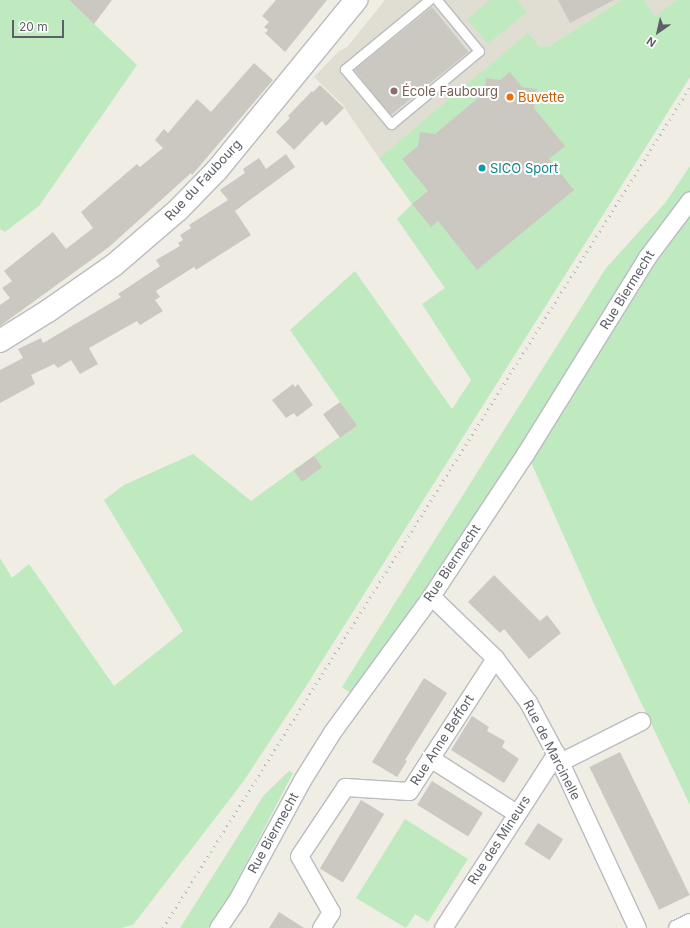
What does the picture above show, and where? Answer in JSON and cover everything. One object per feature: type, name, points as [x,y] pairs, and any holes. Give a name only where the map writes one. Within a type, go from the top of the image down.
[{"type":"main road","name":"Rue du Faubourg","points":[[0,341],[54,308],[108,270],[178,210],[217,170],[356,0]]},
{"type":"street","name":"Rue Biermecht","points":[[218,928],[238,898],[302,780],[332,732],[431,596],[526,454],[647,257],[690,200]]},
{"type":"street","name":"Rue de Marcinelle","points":[[431,596],[496,658],[528,702],[558,758],[637,928]]},
{"type":"street","name":"Rue Anne Beffort","points":[[322,928],[331,912],[299,856],[345,787],[409,791],[496,658]]},
{"type":"street","points":[[558,758],[642,722]]},
{"type":"street","points":[[430,758],[516,813]]},
{"type":"street","name":"Rue des Mineurs","points":[[444,928],[516,813],[558,758]]},
{"type":"street","points":[[677,928],[690,922]]},
{"type":"lane","points":[[429,0],[345,69],[391,124],[479,51],[437,0]]},
{"type":"shaded area","name":"École Faubourg","points":[[385,0],[621,0],[551,45],[540,47],[528,34],[379,158],[342,104],[314,77],[339,51],[347,47]]},
{"type":"shaded area","points":[[644,0],[677,0],[655,18]]},
{"type":"green space","points":[[0,0],[69,0],[137,65],[39,206],[5,232],[0,229]]},
{"type":"green space","points":[[490,0],[517,0],[527,12],[488,44],[467,19]]},
{"type":"green space","points":[[621,0],[644,0],[655,17],[677,0],[690,0],[690,77],[303,691],[243,782],[133,925],[121,928],[0,928],[0,558],[12,578],[29,564],[114,686],[183,631],[104,500],[124,485],[193,454],[251,501],[356,425],[290,330],[355,271],[452,409],[471,380],[422,304],[445,288],[397,219],[412,204],[379,158],[528,33],[540,47],[551,45]]},
{"type":"green space","points":[[690,166],[690,200],[525,454],[351,693],[342,687],[606,268],[665,203]]},
{"type":"green space","points":[[690,205],[690,805],[595,606],[530,460],[678,218]]},
{"type":"green space","points":[[289,771],[293,773],[230,894],[208,928],[180,928],[264,795]]},
{"type":"green space","points":[[405,819],[468,859],[428,922],[415,914],[406,928],[356,898]]},
{"type":"building","points":[[69,0],[112,0],[94,24]]},
{"type":"building","points":[[276,0],[327,0],[285,52],[265,33],[268,30],[264,27],[269,22],[262,16]]},
{"type":"building","points":[[558,0],[614,0],[570,23]]},
{"type":"building","points":[[432,7],[469,52],[391,115],[354,70]]},
{"type":"building","points":[[254,63],[273,80],[192,175],[191,173],[109,247],[0,326],[0,305],[10,298],[2,288],[12,281],[4,271],[53,232],[66,249],[93,228],[81,212],[137,164],[140,167],[163,148],[155,140],[164,129],[168,133],[197,99],[211,112]]},
{"type":"building","name":"SICO Sport","points":[[510,72],[522,87],[537,89],[534,108],[565,146],[549,159],[574,190],[477,270],[438,221],[431,227],[412,204],[428,191],[402,159],[418,146],[420,132],[435,134],[485,92],[486,78],[500,80]]},
{"type":"building","points":[[320,85],[344,108],[326,126],[322,121],[294,150],[276,132],[290,118],[288,116],[312,91],[313,92]]},
{"type":"building","points":[[286,154],[295,167],[235,211],[251,235],[196,270],[194,267],[156,291],[160,297],[155,300],[163,311],[140,325],[137,321],[89,348],[98,364],[80,374],[71,360],[58,368],[54,364],[31,375],[35,384],[0,403],[0,370],[23,358],[18,349],[41,338],[43,343],[121,297],[118,294],[160,266],[156,260],[180,246],[178,243],[183,240],[180,235],[191,228],[189,225],[228,200],[220,190],[245,173],[243,169],[259,158],[266,169]]},
{"type":"building","points":[[293,384],[295,387],[298,384],[313,405],[297,417],[294,413],[286,418],[272,400]]},
{"type":"building","points":[[340,402],[357,425],[340,438],[323,414]]},
{"type":"building","points":[[314,456],[322,467],[302,482],[294,471]]},
{"type":"building","points":[[494,575],[540,621],[547,615],[561,633],[529,659],[504,629],[500,633],[468,602]]},
{"type":"building","points":[[424,678],[447,693],[405,760],[407,761],[397,777],[372,762]]},
{"type":"building","points":[[472,716],[489,727],[487,731],[505,741],[502,747],[519,759],[504,783],[451,750]]},
{"type":"building","points":[[620,752],[690,895],[659,910],[589,767]]},
{"type":"building","points":[[432,781],[483,813],[468,837],[417,805]]},
{"type":"building","points":[[361,800],[384,814],[343,882],[320,869]]},
{"type":"building","points":[[538,823],[563,839],[550,860],[524,844]]},
{"type":"building","points":[[279,912],[304,928],[269,928]]},
{"type":"railway","points":[[163,928],[690,87]]},
{"type":"place","name":"École Faubourg","points":[[394,91]]},
{"type":"place","name":"Buvette","points":[[510,97]]},
{"type":"place","name":"SICO Sport","points":[[482,168]]}]
